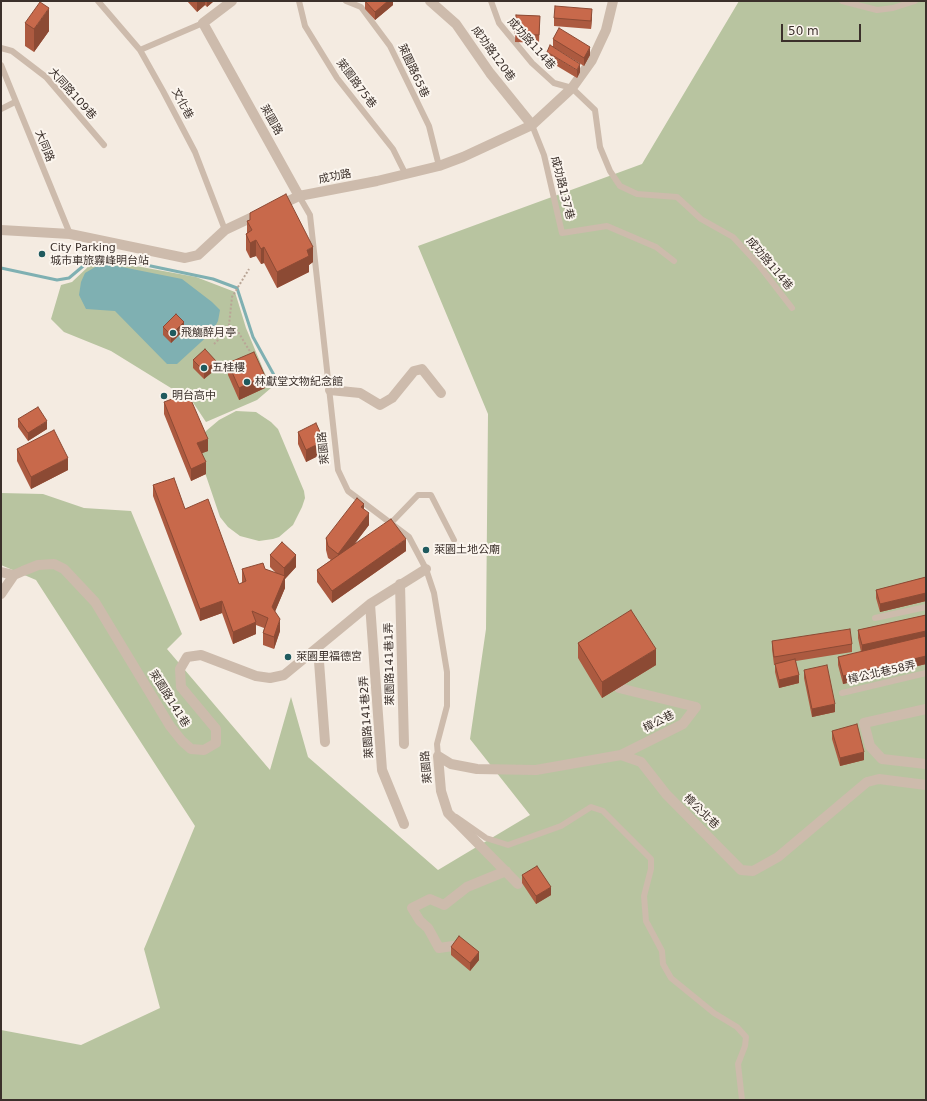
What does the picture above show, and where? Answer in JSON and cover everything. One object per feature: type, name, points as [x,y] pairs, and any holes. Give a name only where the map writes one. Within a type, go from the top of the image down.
[{"type":"street","points":[[203,23],[232,1]]},
{"type":"street","name":"成功路120巷","points":[[430,1],[456,24],[490,73],[532,125]]},
{"type":"street","name":"成功路","points":[[1,230],[70,234],[185,258],[198,255],[225,230],[299,196],[406,175],[439,166],[532,125],[572,88],[592,60],[604,36],[613,1]]},
{"type":"street","name":"萊園路","points":[[203,23],[299,196]]},
{"type":"street","points":[[330,390],[360,393],[380,405],[392,398],[414,371],[422,369],[441,393]]},
{"type":"street","name":"萊園路141巷","points":[[14,575],[38,565],[54,564],[64,569],[95,602],[170,726],[182,741],[191,749],[204,750],[216,743],[216,729],[181,687],[180,669],[187,657],[201,655],[256,676],[270,678],[284,676],[370,604],[426,569]]},
{"type":"street","points":[[1,572],[14,575],[1,594]]},
{"type":"street","name":"萊園路141巷1弄","points":[[400,584],[404,744]]},
{"type":"street","name":"萊園路141巷2弄","points":[[370,604],[382,770],[404,824]]},
{"type":"street","points":[[318,648],[325,742]]},
{"type":"street","name":"樟公巷","points":[[619,688],[696,707],[683,724],[621,755]]},
{"type":"street","points":[[926,709],[864,723],[870,746],[882,758],[926,764]]},
{"type":"street","name":"樟公北巷","points":[[438,756],[451,764],[477,769],[536,770],[621,755],[641,762],[666,794],[741,870],[753,871],[778,857],[868,782],[879,779],[926,785]]},
{"type":"street","name":"萊園路","points":[[438,756],[441,791],[448,813],[518,884]]},
{"type":"street","points":[[453,946],[439,948],[428,928],[420,921],[412,908],[430,899],[444,905],[467,887],[506,871]]},
{"type":"lane","name":"文化巷","points":[[98,1],[140,50],[195,152],[225,230]]},
{"type":"lane","name":"萊園路75巷","points":[[299,1],[305,26],[337,78],[393,149],[406,175]]},
{"type":"lane","name":"萊園路65巷","points":[[346,1],[361,7],[390,46],[429,126],[439,166]]},
{"type":"lane","name":"成功路114巷","points":[[490,1],[499,23],[532,63],[554,83],[572,88],[595,110],[600,147],[610,171],[620,186],[637,194],[677,197],[701,219],[733,237],[758,264],[792,308]]},
{"type":"lane","points":[[842,1],[877,10],[893,8],[915,1]]},
{"type":"lane","points":[[140,50],[203,23]]},
{"type":"lane","name":"大同路109巷","points":[[1,48],[12,51],[46,77],[104,145]]},
{"type":"lane","name":"大同路","points":[[1,64],[15,102],[70,234]]},
{"type":"lane","points":[[1,109],[15,102]]},
{"type":"lane","name":"成功路137巷","points":[[532,125],[544,155],[562,233],[607,226],[656,247],[674,261]]},
{"type":"lane","name":"萊園路","points":[[299,196],[310,214],[338,470],[348,491],[409,537],[426,569],[434,593],[447,672],[447,706],[437,744],[438,756]]},
{"type":"lane","points":[[391,523],[418,495],[431,495],[454,540]]},
{"type":"lane","points":[[875,618],[926,607]]},
{"type":"lane","name":"樟公北巷58弄","points":[[842,693],[926,673]]},
{"type":"lane","points":[[448,813],[486,838],[508,845],[561,826],[591,807],[603,811],[651,859],[652,869],[644,896],[646,921],[662,952],[663,964],[671,978],[714,1013],[738,1027],[746,1037],[745,1046],[738,1064],[742,1100]]},
{"type":"path","points":[[214,344],[225,333],[229,325],[232,297],[249,269]]},
{"type":"path","points":[[229,325],[237,330],[253,360]]},
{"type":"green space","points":[[739,1],[926,1],[926,1100],[1,1100],[1,1030],[81,1045],[160,1008],[144,949],[195,826],[36,580],[1,565],[1,493],[43,494],[84,508],[131,511],[182,634],[167,649],[270,770],[291,697],[308,757],[438,870],[530,815],[470,739],[486,629],[488,414],[418,246],[642,164]]},
{"type":"green space","points":[[103,260],[196,277],[235,292],[246,328],[271,388],[257,400],[206,422],[192,401],[111,351],[64,332],[51,319],[61,285],[72,282],[90,265]]},
{"type":"green space","points":[[236,411],[256,412],[271,422],[278,429],[304,491],[305,498],[293,525],[279,537],[273,539],[259,541],[240,536],[228,527],[220,517],[200,458],[203,436],[206,431],[219,420]]},
{"type":"water","points":[[102,263],[182,279],[220,310],[218,321],[212,332],[177,364],[167,364],[115,311],[86,309],[79,295],[81,282],[85,273]]},
{"type":"building","points":[[365,1],[388,1],[375,12]]},
{"type":"building","points":[[40,2],[49,8],[34,29],[25,23]]},
{"type":"building","points":[[555,6],[592,9],[591,21],[554,18]]},
{"type":"building","points":[[516,15],[540,16],[539,35],[515,34]]},
{"type":"building","points":[[559,28],[590,47],[584,58],[553,39]]},
{"type":"building","points":[[550,45],[580,64],[577,70],[547,52]]},
{"type":"building","points":[[286,194],[313,247],[307,250],[309,256],[277,272],[264,247],[261,249],[256,240],[250,243],[246,234],[252,230],[247,221],[250,220],[250,213]]},
{"type":"building","points":[[176,314],[184,322],[171,335],[163,327]]},
{"type":"building","points":[[205,349],[216,361],[204,371],[193,360]]},
{"type":"building","points":[[254,352],[265,376],[239,388],[228,363]]},
{"type":"building","points":[[188,393],[208,439],[197,443],[206,462],[191,469],[164,402]]},
{"type":"building","points":[[38,407],[47,421],[28,433],[18,419]]},
{"type":"building","points":[[316,423],[324,441],[306,450],[298,432]]},
{"type":"building","points":[[54,430],[68,458],[31,477],[17,449]]},
{"type":"building","points":[[174,478],[185,509],[208,499],[239,584],[246,581],[242,569],[263,563],[265,569],[285,576],[272,607],[280,619],[274,637],[263,633],[268,618],[252,611],[256,622],[233,632],[222,601],[200,609],[153,485]]},
{"type":"building","points":[[357,498],[364,504],[361,507],[369,513],[338,554],[328,546],[326,538]]},
{"type":"building","points":[[391,519],[406,539],[332,591],[317,570]]},
{"type":"building","points":[[282,542],[296,555],[284,568],[270,555]]},
{"type":"building","points":[[926,577],[926,593],[880,604],[876,590]]},
{"type":"building","points":[[631,610],[656,649],[602,682],[578,643]]},
{"type":"building","points":[[926,615],[926,631],[862,645],[858,630]]},
{"type":"building","points":[[850,629],[852,644],[774,657],[772,641]]},
{"type":"building","points":[[926,636],[926,656],[843,676],[838,657]]},
{"type":"building","points":[[795,659],[799,675],[779,680],[775,664]]},
{"type":"building","points":[[827,665],[835,704],[812,709],[804,670]]},
{"type":"building","points":[[857,724],[864,752],[840,758],[832,731]]},
{"type":"building","points":[[537,866],[551,887],[536,896],[522,875]]},
{"type":"building","points":[[459,936],[479,952],[470,963],[451,947]]},
{"type":"waterway","points":[[1,268],[57,280],[69,278],[94,257],[103,256],[213,279],[237,288],[253,337],[280,386]]},
{"type":"place","name":"City Parking 城市車旅霧峰明台站","points":[[42,254]]},
{"type":"place","name":"飛觴醉月亭","points":[[173,333]]},
{"type":"place","name":"五桂樓","points":[[204,368]]},
{"type":"place","name":"林獻堂文物紀念館","points":[[247,382]]},
{"type":"place","name":"明台高中","points":[[164,396]]},
{"type":"place","name":"萊園土地公廟","points":[[426,550]]},
{"type":"place","name":"萊園里福德宮","points":[[288,657]]}]
